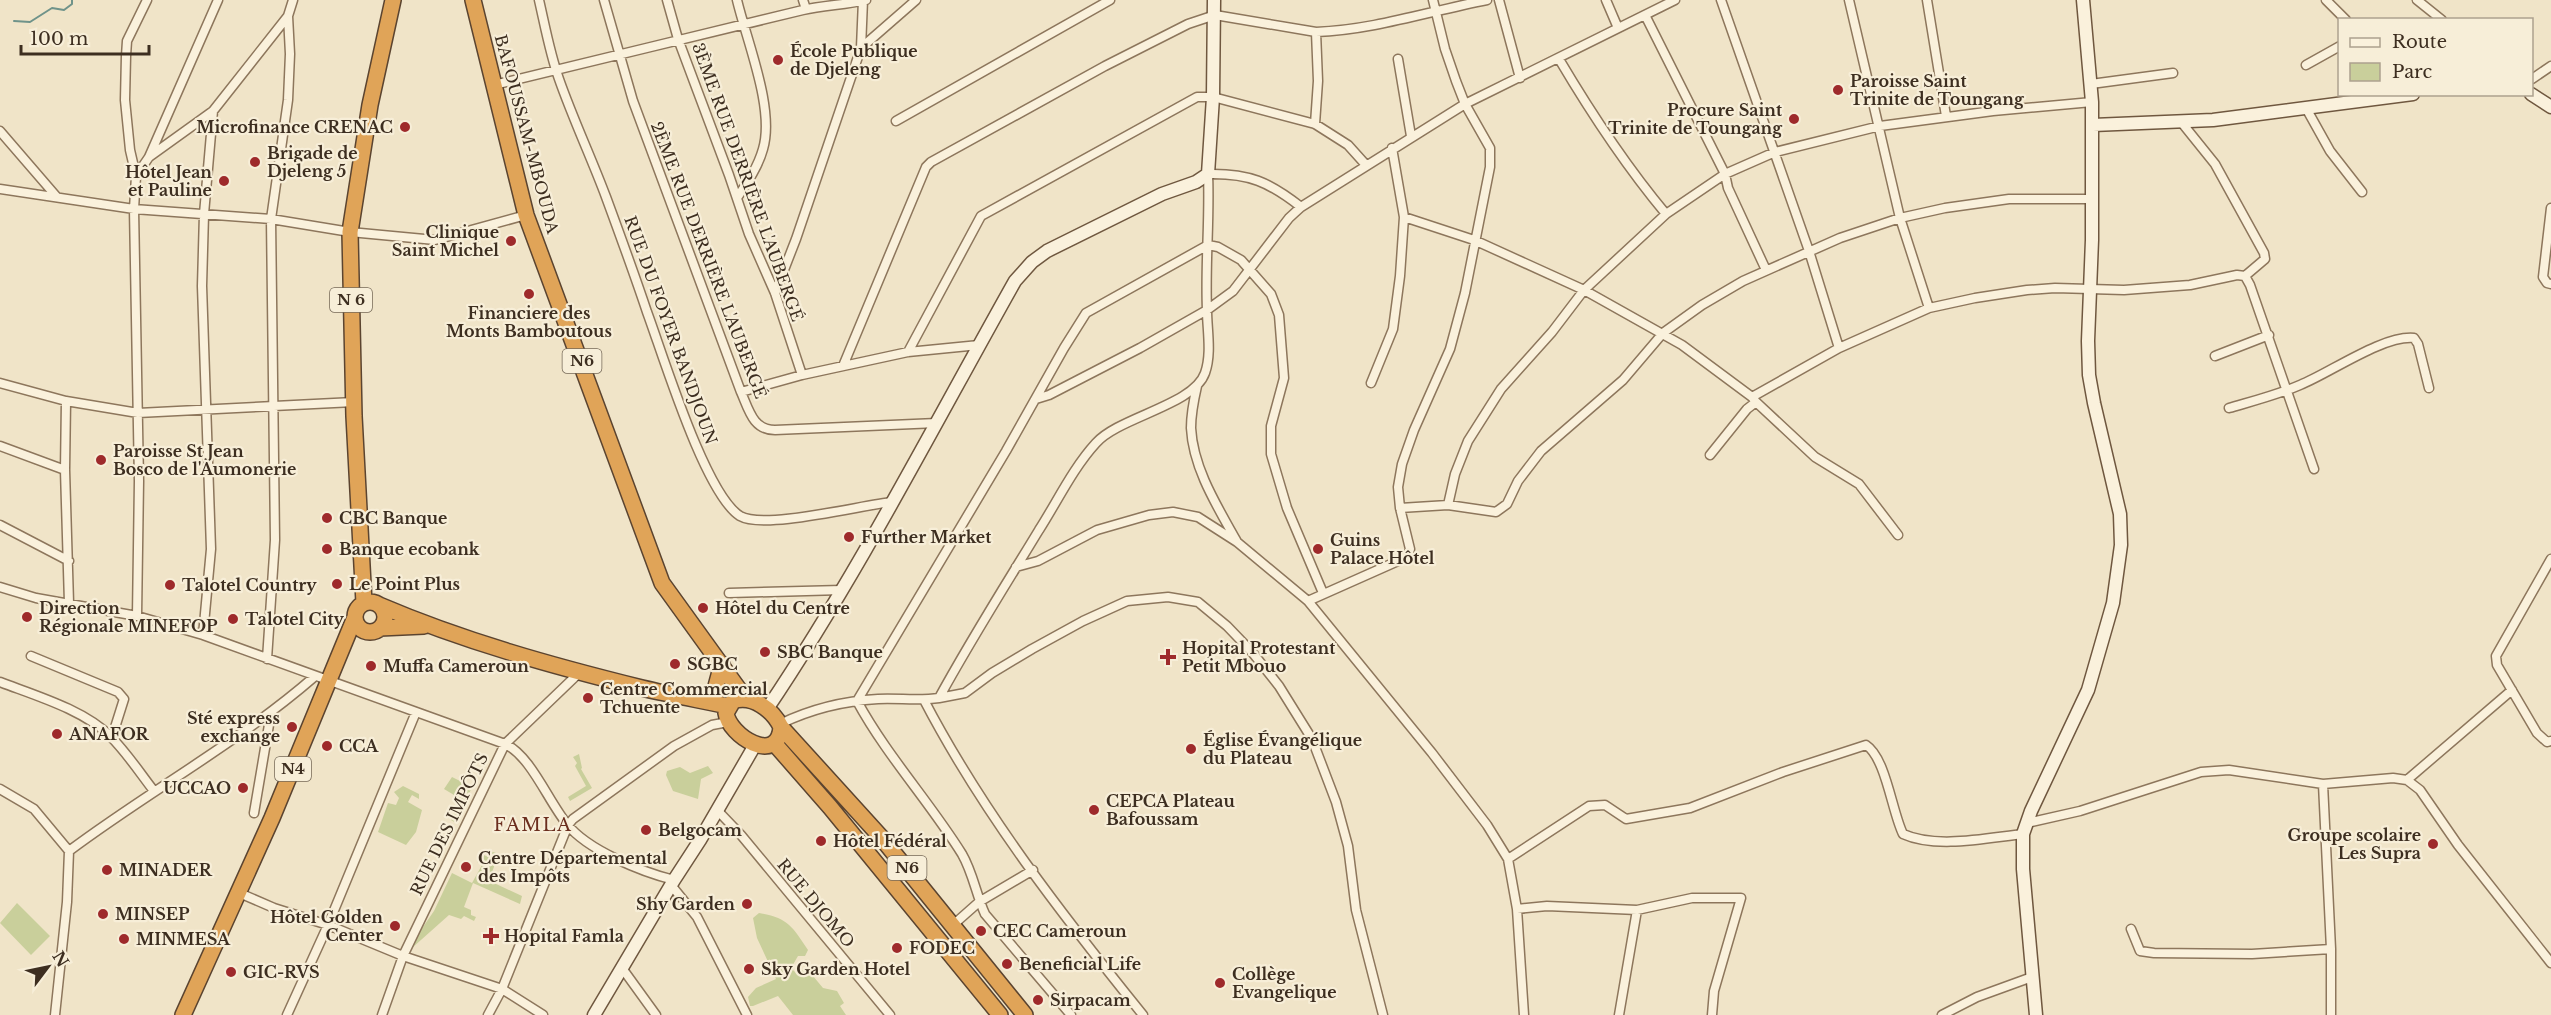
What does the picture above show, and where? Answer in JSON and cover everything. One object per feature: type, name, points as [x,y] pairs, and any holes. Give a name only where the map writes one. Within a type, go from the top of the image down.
[{"type":"highway","name":"N 6","points":[[371,604],[354,402],[350,232],[370,105],[393,0]]},
{"type":"highway","name":"BAFOUSSAM-MBOUDA","points":[[473,0],[526,215],[662,583],[745,698]]},
{"type":"highway","points":[[371,604],[385,614],[380,628]]},
{"type":"highway","points":[[427,626],[380,628],[373,632],[360,628],[355,617],[359,607],[371,604],[427,626],[580,672],[644,689],[709,702],[728,714],[755,745],[766,746],[774,743],[779,736],[780,725],[767,709],[745,698],[733,701],[728,714]]},
{"type":"highway","name":"N4","points":[[340,657],[355,617]]},
{"type":"highway","name":"N4","points":[[190,1015],[242,888],[321,679],[365,631]]},
{"type":"highway","points":[[709,702],[722,664]]},
{"type":"highway","name":"N6","points":[[780,725],[938,906],[1025,1015]]},
{"type":"highway","name":"N6","points":[[774,743],[1000,1015]]},
{"type":"highway","points":[[823,800],[837,788]]},
{"type":"highway","name":"N4","points":[[183,1015],[242,888]]},
{"type":"highway","points":[[922,921],[938,906]]},
{"type":"street","points":[[137,616],[138,413],[134,209],[136,176],[130,150],[125,100],[127,41],[147,0]]},
{"type":"street","points":[[136,176],[149,157],[218,0]]},
{"type":"street","points":[[267,659],[275,540],[271,219],[288,100],[290,54],[288,16],[292,0]]},
{"type":"street","name":"RUE DU FOYER BANDJOUN","points":[[539,0],[557,71],[695,441],[720,495],[742,518],[756,520],[822,514],[892,502]]},
{"type":"street","name":"2ÈME RUE DERRIÈRE L'AUBERGÉ","points":[[604,0],[633,101],[741,392],[756,424],[767,430],[937,423]]},
{"type":"street","name":"3ÈME RUE DERRIÈRE L'AUBERGÉ","points":[[667,0],[678,39],[749,234],[775,293],[802,375]]},
{"type":"street","points":[[737,0],[768,124],[757,166],[737,198]]},
{"type":"street","points":[[494,85],[742,24],[804,4],[864,0],[861,48],[796,239],[775,293]]},
{"type":"street","points":[[861,48],[916,0]]},
{"type":"street","points":[[896,121],[1110,0]]},
{"type":"street","points":[[939,698],[1016,567],[1096,442],[1111,431],[1197,386],[1205,374],[1209,330],[1207,310],[1210,218],[1208,174],[1213,98],[1214,0]]},
{"type":"street","points":[[1308,601],[1407,557],[1410,549],[1400,508],[1398,487],[1402,464],[1414,430],[1450,349],[1465,293],[1490,166],[1490,148],[1465,104],[1445,49],[1433,0]]},
{"type":"street","points":[[843,366],[926,167],[931,162],[1105,66],[1188,24],[1215,15],[1316,32],[1362,27],[1486,0]]},
{"type":"street","points":[[1499,0],[1520,78]]},
{"type":"street","points":[[1606,0],[1618,28]]},
{"type":"street","points":[[1036,399],[1089,375],[1207,310],[1233,291],[1289,218],[1301,207],[1411,136],[1465,104],[1676,0]]},
{"type":"street","points":[[1720,0],[1809,251],[1839,348]]},
{"type":"street","points":[[1848,0],[1880,126],[1900,218],[1929,309]]},
{"type":"street","points":[[1927,0],[1946,116]]},
{"type":"street","points":[[2036,1015],[2023,869],[2025,829],[2088,690],[2106,631],[2117,582],[2121,545],[2120,514],[2094,403],[2090,375],[2088,341],[2091,289],[2092,102],[2083,0]]},
{"type":"street","points":[[2326,0],[2344,18]]},
{"type":"street","points":[[2417,0],[2440,18]]},
{"type":"street","points":[[1645,15],[1725,174],[1728,188],[1766,270]]},
{"type":"street","points":[[149,157],[213,111],[288,16]]},
{"type":"street","points":[[1315,124],[1318,81],[1316,32]]},
{"type":"street","points":[[2306,65],[2338,47]]},
{"type":"street","points":[[1398,59],[1411,136]]},
{"type":"street","points":[[1559,59],[1594,118],[1666,214]]},
{"type":"street","points":[[2533,78],[2551,66]]},
{"type":"street","points":[[2091,84],[2173,73]]},
{"type":"street","points":[[2533,95],[2551,107]]},
{"type":"street","points":[[2092,125],[2182,123],[2398,96]]},
{"type":"street","points":[[908,352],[981,216],[1197,97],[1213,98],[1315,124],[1348,144],[1366,165]]},
{"type":"street","points":[[1448,505],[1455,474],[1468,441],[1500,389],[1552,332],[1584,290],[1666,214],[1725,174],[1775,152],[1880,126],[1946,116],[2092,102]]},
{"type":"street","points":[[2306,108],[2330,151],[2361,192]]},
{"type":"street","points":[[203,635],[211,549],[202,286],[204,214],[213,111]]},
{"type":"street","points":[[1710,455],[1754,400],[1839,348],[1929,309],[1975,298],[2027,290],[2124,290],[2190,285],[2237,275],[2245,276],[2260,266],[2265,259],[2264,253],[2215,164],[2182,123]]},
{"type":"street","points":[[0,131],[56,196]]},
{"type":"street","points":[[1371,383],[1393,329],[1400,276],[1404,218],[1392,148]]},
{"type":"street","points":[[767,709],[808,648],[878,531],[1015,281],[1032,262],[1047,251],[1161,194],[1196,182],[1208,174],[1230,173],[1266,183],[1301,207]]},
{"type":"street","points":[[0,199],[3,189],[134,209],[271,219],[350,232],[435,240],[526,215]]},
{"type":"street","points":[[1400,508],[1448,505],[1496,512],[1503,509],[1518,481],[1541,451],[1623,380],[1663,333],[1702,305],[1766,270],[1809,251],[1900,218],[1945,208],[2009,199],[2092,199]]},
{"type":"street","points":[[2551,208],[2543,277],[2547,283],[2551,284]]},
{"type":"street","points":[[1404,218],[1474,240],[1584,290],[1663,333],[1754,400],[1815,458],[1859,484],[1898,535]]},
{"type":"street","points":[[857,701],[1086,313],[1208,245],[1232,254],[1250,271],[1271,294],[1279,315],[1284,378],[1270,426],[1270,454],[1287,508],[1323,593]]},
{"type":"street","points":[[2245,276],[2269,335],[2288,390],[2292,410],[2314,469]]},
{"type":"street","points":[[2215,356],[2269,335]]},
{"type":"street","points":[[2229,408],[2288,390],[2318,377],[2359,354],[2405,337],[2414,338],[2418,344],[2429,388]]},
{"type":"street","points":[[741,392],[802,375],[908,352],[979,345]]},
{"type":"street","points":[[0,382],[66,401],[138,413],[273,408],[354,402]]},
{"type":"street","points":[[1197,386],[1191,428],[1194,447],[1201,472],[1237,542]]},
{"type":"street","points":[[66,401],[65,470],[69,603]]},
{"type":"street","points":[[0,446],[65,470]]},
{"type":"street","points":[[1016,567],[1038,561],[1097,530],[1149,515],[1173,512],[1198,517],[1237,542],[1308,601],[1439,762],[1487,825],[1508,858],[1517,909],[1524,1015]]},
{"type":"street","points":[[0,525],[69,561]]},
{"type":"street","points":[[2551,559],[2496,656],[2497,665],[2537,734],[2547,742],[2551,741]]},
{"type":"street","points":[[0,587],[36,598],[137,616],[203,635],[505,744],[519,753],[568,825],[593,846],[672,883],[697,917],[747,1015]]},
{"type":"street","points":[[729,593],[842,590]]},
{"type":"street","points":[[780,725],[806,711],[836,704],[857,701],[924,700],[965,693],[992,673],[1032,649],[1126,601],[1168,597],[1198,602],[1227,626],[1252,652],[1279,686],[1312,739],[1336,802],[1348,846],[1356,910],[1383,1015]]},
{"type":"street","points":[[32,656],[118,692],[124,699],[112,737]]},
{"type":"street","name":"RUE DES IMPÔTS","points":[[382,1015],[403,956],[505,744],[580,672]]},
{"type":"street","points":[[69,851],[321,679]]},
{"type":"street","points":[[0,682],[46,699],[98,725],[112,737],[154,791]]},
{"type":"street","points":[[2407,780],[2512,690]]},
{"type":"street","points":[[924,700],[950,750],[1033,870],[1143,1015]]},
{"type":"street","points":[[857,701],[870,725],[963,856],[976,882],[979,902],[985,914],[1071,1015]]},
{"type":"street","points":[[287,1015],[328,925],[416,712]]},
{"type":"street","points":[[254,813],[271,713]]},
{"type":"street","points":[[488,1015],[502,989],[568,825],[577,814],[674,746],[728,714]]},
{"type":"street","points":[[594,1015],[672,883],[718,811],[755,745]]},
{"type":"street","points":[[1508,858],[1538,841],[1589,806],[1605,805],[1626,819],[1663,814],[1710,802],[1783,772],[1866,745],[1872,749],[1878,762],[1903,834],[1913,839],[1962,842],[2025,829],[2201,772],[2229,771],[2323,784],[2393,778],[2407,780],[2420,790],[2458,845],[2551,963]]},
{"type":"street","points":[[2323,784],[2331,949],[2331,1015]]},
{"type":"street","points":[[0,789],[34,809],[69,851],[67,902],[55,1015]]},
{"type":"street","name":"RUE DJOMO","points":[[718,811],[741,835],[890,1015]]},
{"type":"street","points":[[953,925],[979,902],[1033,870]]},
{"type":"street","points":[[242,888],[274,908],[328,925],[403,956],[502,989],[543,1015]]},
{"type":"street","points":[[1517,909],[1547,906],[1637,910],[1692,898],[1742,898],[1714,991],[1712,1015]]},
{"type":"street","points":[[1618,1015],[1637,910]]},
{"type":"street","points":[[2131,929],[2140,951],[2154,953],[2252,954],[2331,949]]},
{"type":"street","points":[[622,968],[656,1015]]},
{"type":"street","points":[[1942,1015],[1977,997],[2032,976]]},
{"type":"green space","points":[[579,754],[581,769],[592,788],[570,801],[568,797],[586,786],[575,766],[577,763],[573,757]]},
{"type":"green space","points":[[708,766],[713,773],[701,779],[698,799],[673,791],[666,775],[667,771],[680,767],[690,773]]},
{"type":"green space","points":[[452,777],[472,787],[456,823],[451,820],[458,802],[453,799],[454,795],[444,789]]},
{"type":"green space","points":[[403,786],[419,794],[419,799],[412,795],[408,802],[422,810],[416,832],[406,845],[378,832],[388,803],[396,805],[399,798],[394,792]]},
{"type":"green space","points":[[490,851],[499,854],[490,877],[494,883],[522,896],[520,904],[473,883],[464,907],[471,910],[471,915],[476,917],[474,921],[464,916],[461,919],[449,915],[403,956],[434,911],[452,873],[472,883],[482,865],[477,862],[482,854],[488,857]]},
{"type":"green space","points":[[17,903],[50,936],[31,955],[0,923]]},
{"type":"green space","points":[[759,913],[777,918],[793,929],[808,950],[805,956],[798,956],[791,968],[797,974],[807,967],[813,970],[813,976],[823,988],[837,991],[844,1003],[840,1006],[846,1015],[793,1015],[778,996],[750,1006],[748,997],[756,988],[776,979],[757,938],[753,918]]},
{"type":"waterway","points":[[14,21],[30,22],[52,8],[64,10],[72,4],[72,0]]},
{"type":"place","name":"École Publique de Djeleng","points":[[778,60]]},
{"type":"place","name":"Paroisse Saint Trinite de Toungang","points":[[1838,90]]},
{"type":"place","name":"Procure Saint Trinite de Toungang","points":[[1794,119]]},
{"type":"place","name":"Microfinance CRENAC","points":[[405,127]]},
{"type":"place","name":"Brigade de Djeleng 5","points":[[255,162]]},
{"type":"place","name":"Hôtel Jean et Pauline","points":[[224,181]]},
{"type":"place","name":"Clinique Saint Michel","points":[[511,241]]},
{"type":"place","name":"Financiere des Monts Bamboutous","points":[[529,294]]},
{"type":"place","name":"Paroisse St Jean Bosco de l'Aumonerie","points":[[101,460]]},
{"type":"place","name":"CBC Banque","points":[[327,518]]},
{"type":"place","name":"Further Market","points":[[849,537]]},
{"type":"place","name":"Banque ecobank","points":[[327,549]]},
{"type":"place","name":"Guins Palace Hôtel","points":[[1318,549]]},
{"type":"place","name":"Le Point Plus","points":[[337,584]]},
{"type":"place","name":"Talotel Country","points":[[170,585]]},
{"type":"place","name":"Hôtel du Centre","points":[[703,608]]},
{"type":"place","name":"Direction Régionale MINEFOP","points":[[27,617]]},
{"type":"place","name":"Talotel City","points":[[233,619]]},
{"type":"place","name":"SBC Banque","points":[[765,652]]},
{"type":"place","name":"Hopital Protestant Petit Mbouo","points":[[1168,657]]},
{"type":"place","name":"SGBC","points":[[675,664]]},
{"type":"place","name":"Muffa Cameroun","points":[[371,666]]},
{"type":"place","name":"Centre Commercial Tchuente","points":[[588,698]]},
{"type":"place","name":"Sté express exchange","points":[[292,727]]},
{"type":"place","name":"ANAFOR","points":[[57,734]]},
{"type":"place","name":"CCA","points":[[327,746]]},
{"type":"place","name":"Église Évangélique du Plateau","points":[[1191,749]]},
{"type":"place","name":"UCCAO","points":[[243,788]]},
{"type":"place","name":"CEPCA Plateau Bafoussam","points":[[1094,810]]},
{"type":"place","name":"Belgocam","points":[[646,830]]},
{"type":"place","name":"Hôtel Fédéral","points":[[821,841]]},
{"type":"place","name":"Groupe scolaire Les Supra","points":[[2433,844]]},
{"type":"place","name":"Centre Départemental des Impôts","points":[[466,867]]},
{"type":"place","name":"MINADER","points":[[107,870]]},
{"type":"place","name":"Shy Garden","points":[[747,904]]},
{"type":"place","name":"MINSEP","points":[[103,914]]},
{"type":"place","name":"Hôtel Golden Center","points":[[395,926]]},
{"type":"place","name":"CEC Cameroun","points":[[981,931]]},
{"type":"place","name":"Hopital Famla","points":[[491,936]]},
{"type":"place","name":"MINMESA","points":[[124,939]]},
{"type":"place","name":"FODEC","points":[[897,948]]},
{"type":"place","name":"Beneficial Life","points":[[1007,964]]},
{"type":"place","name":"Sky Garden Hotel","points":[[749,969]]},
{"type":"place","name":"GIC-RVS","points":[[231,972]]},
{"type":"place","name":"Collège Evangelique","points":[[1220,983]]},
{"type":"place","name":"Sirpacam","points":[[1038,1000]]},
{"type":"district","name":"FAMLA","points":[[533,825]]}]
